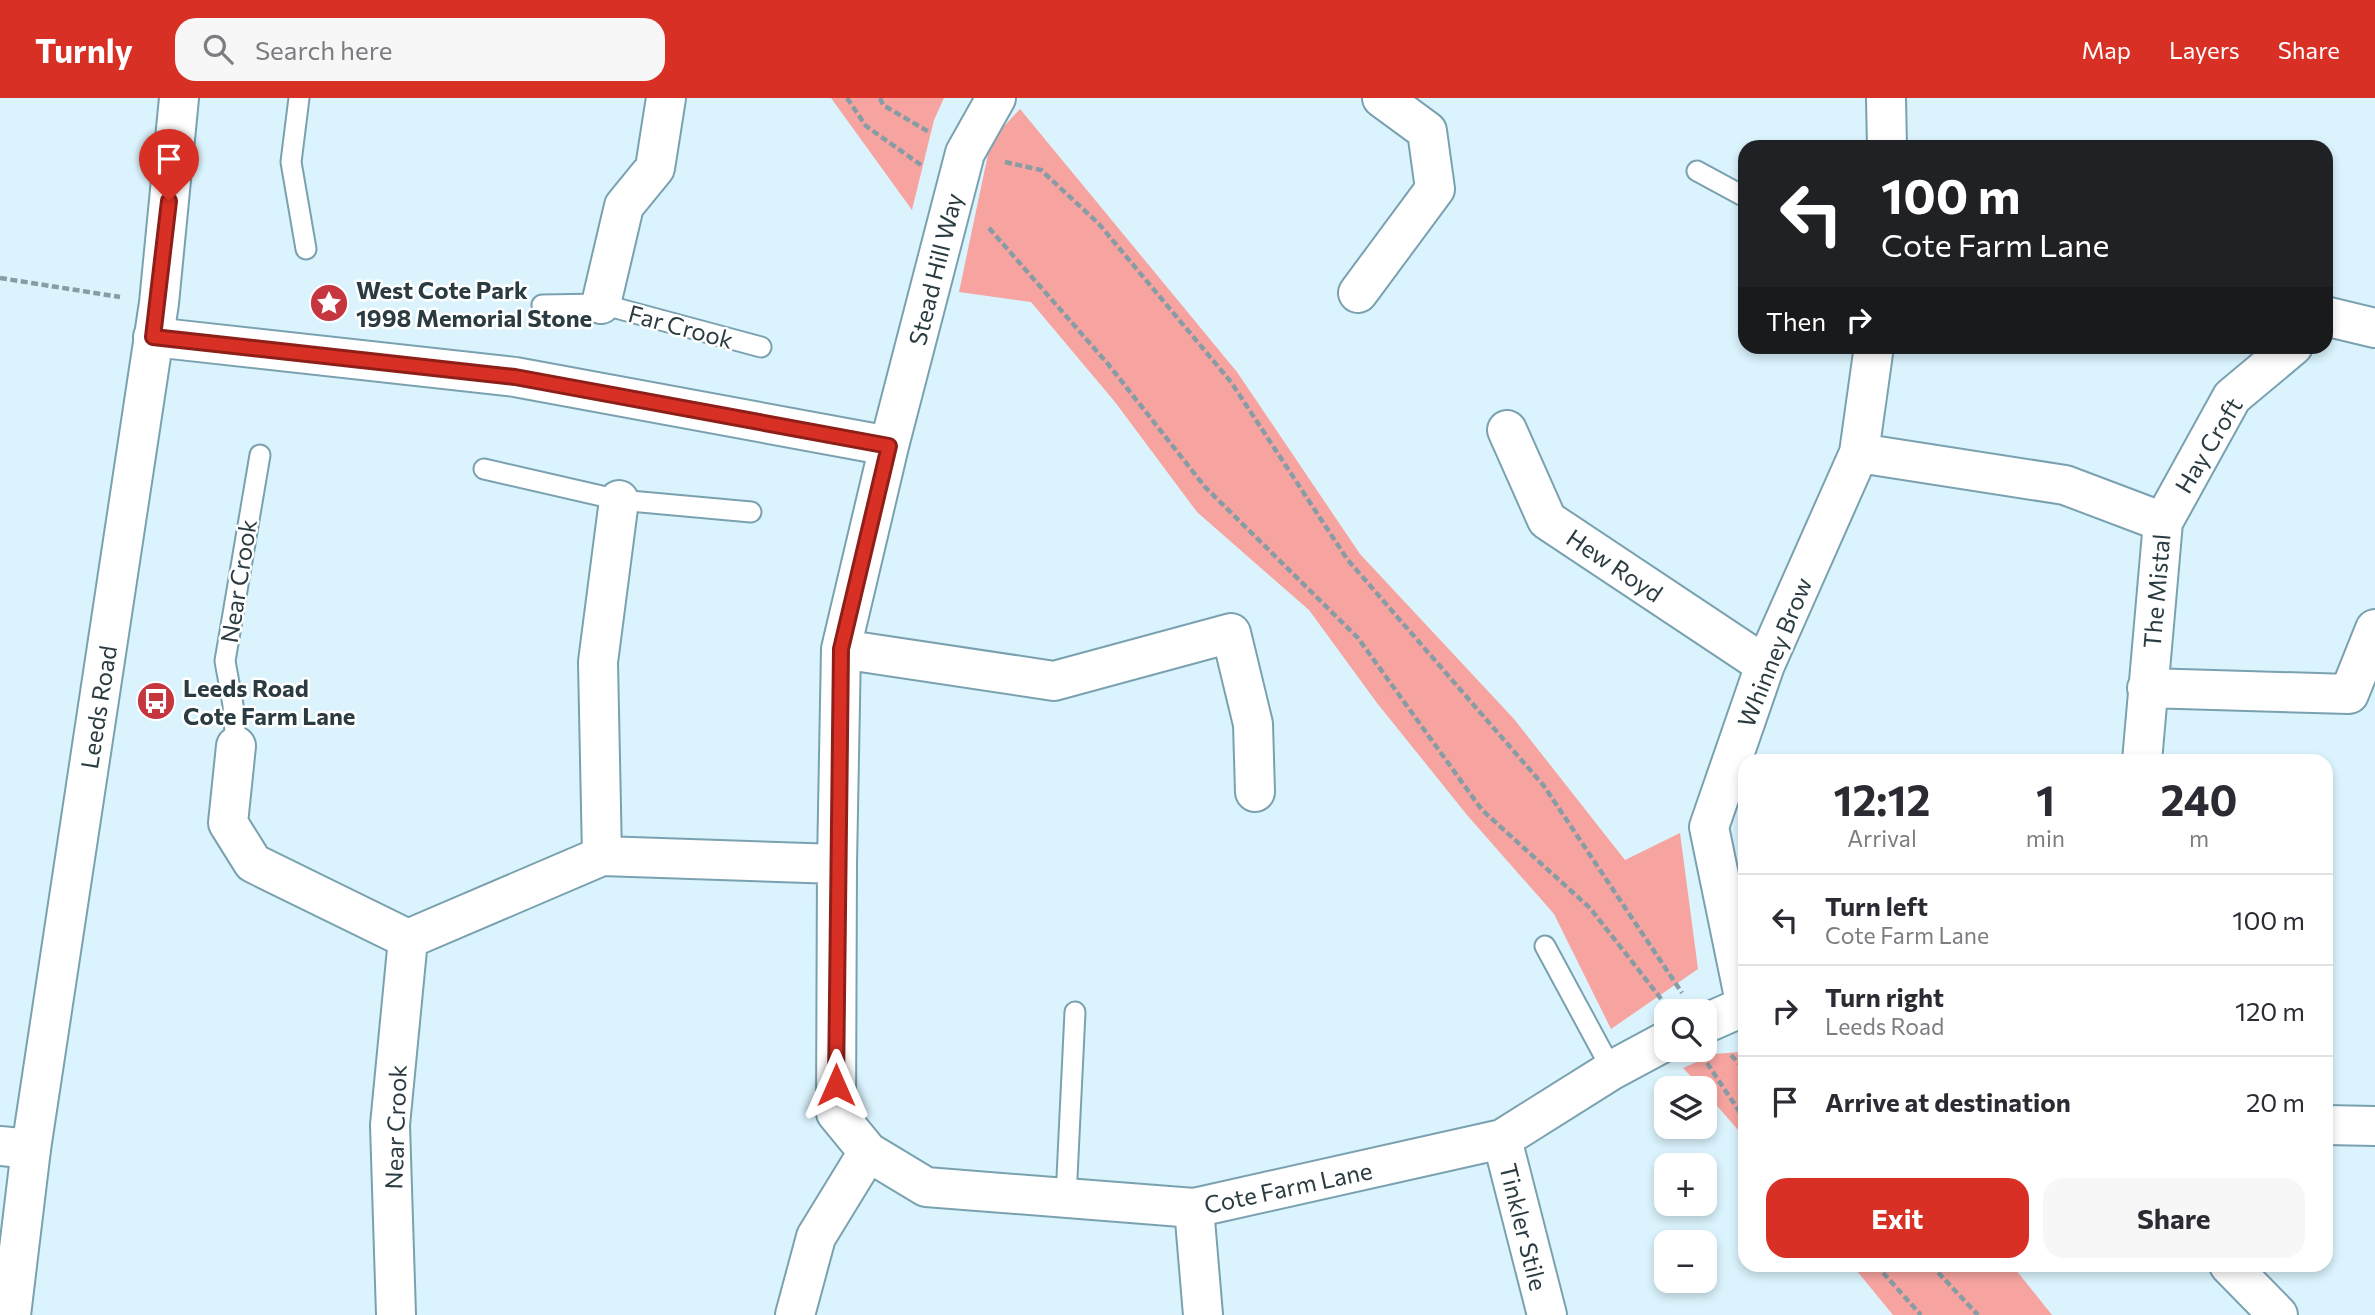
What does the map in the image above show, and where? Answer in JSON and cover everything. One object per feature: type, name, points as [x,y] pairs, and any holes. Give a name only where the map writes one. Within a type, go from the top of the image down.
[{"type":"street","name":"Leeds Road","points":[[11,1315],[16,1147],[156,320],[179,98]]},
{"type":"street","name":"Far Crook","points":[[601,304],[624,206],[656,168],[666,98]]},
{"type":"street","name":"Stead Hill Way","points":[[889,446],[965,153],[996,98]]},
{"type":"street","points":[[1358,292],[1435,189],[1427,131],[1382,98]]},
{"type":"street","points":[[1886,98],[1887,140]]},
{"type":"street","points":[[2333,318],[2375,328]]},
{"type":"street","points":[[156,320],[515,377],[889,446]]},
{"type":"street","name":"Whinney Brow","points":[[1738,970],[1709,827],[1765,665],[1859,453],[1873,354]]},
{"type":"street","name":"Hay Croft","points":[[2162,522],[2232,397],[2283,354]]},
{"type":"street","name":"Hew Royd","points":[[1507,430],[1547,520],[1765,665]]},
{"type":"street","name":"Cote Farm Lane","points":[[889,446],[841,649],[836,864],[836,1113],[868,1152],[926,1188],[1194,1208],[1502,1139],[1612,1070],[1654,1047]]},
{"type":"street","name":"The Mistal","points":[[1859,453],[2065,485],[2162,522],[2142,754]]},
{"type":"street","points":[[602,856],[598,662],[620,500]]},
{"type":"street","points":[[2147,688],[2349,694],[2375,629]]},
{"type":"street","points":[[841,649],[1054,681],[1231,633],[1253,724],[1255,792]]},
{"type":"street","name":"Near Crook","points":[[236,746],[228,823],[253,863],[408,939],[390,1125],[396,1315]]},
{"type":"street","points":[[408,939],[602,856],[836,864]]},
{"type":"street","points":[[1717,1018],[1738,1007]]},
{"type":"street","points":[[2333,1125],[2375,1126]]},
{"type":"street","name":"Tinkler Stile","points":[[1502,1139],[1547,1315]]},
{"type":"street","points":[[795,1315],[816,1237],[868,1152]]},
{"type":"street","points":[[1194,1208],[1203,1315]]},
{"type":"street","points":[[2236,1272],[2278,1315]]},
{"type":"lane","points":[[299,98],[290,162],[306,249]]},
{"type":"lane","points":[[1697,171],[1738,193]]},
{"type":"lane","name":"Far Crook","points":[[542,305],[601,304],[761,347]]},
{"type":"lane","name":"Near Crook","points":[[236,746],[233,705],[225,661],[260,455]]},
{"type":"lane","points":[[484,470],[620,500],[751,512]]},
{"type":"lane","points":[[1545,946],[1612,1070]]},
{"type":"lane","points":[[1066,1198],[1075,1012]]},
{"type":"path","points":[[848,98],[866,126],[955,189],[1108,364],[1205,487],[1358,638],[1482,810],[1590,908],[1661,999]]},
{"type":"path","points":[[880,98],[883,105],[965,153],[1041,170],[1099,224],[1231,382],[1347,559],[1544,786],[1680,999]]},
{"type":"path","points":[[0,278],[156,320]]},
{"type":"path","points":[[1716,1062],[1738,1107]]},
{"type":"path","points":[[1882,1272],[1921,1315]]},
{"type":"path","points":[[1938,1272],[1978,1315]]},
{"type":"shaded area","points":[[831,98],[944,98],[934,120],[912,210]]},
{"type":"shaded area","points":[[1020,109],[1237,372],[1360,554],[1514,719],[1625,860],[1680,833],[1698,969],[1611,1029],[1554,914],[1467,815],[1377,703],[1309,610],[1197,512],[1115,402],[1031,302],[959,292],[991,140]]},
{"type":"shaded area","points":[[1738,1052],[1738,1130],[1717,1106],[1717,1076],[1691,1076],[1683,1068],[1697,1062],[1717,1062],[1717,1054]]},
{"type":"shaded area","points":[[1858,1272],[2018,1272],[2052,1315],[1893,1315]]},
{"type":"place","name":"West Cote Park 1998 Memorial Stone","points":[[329,303]]},
{"type":"place","name":"Leeds Road Cote Farm Lane","points":[[156,701]]},
{"type":"route","points":[[169,201],[153,337],[515,377],[889,446],[841,649],[836,864],[836,1085]]}]
